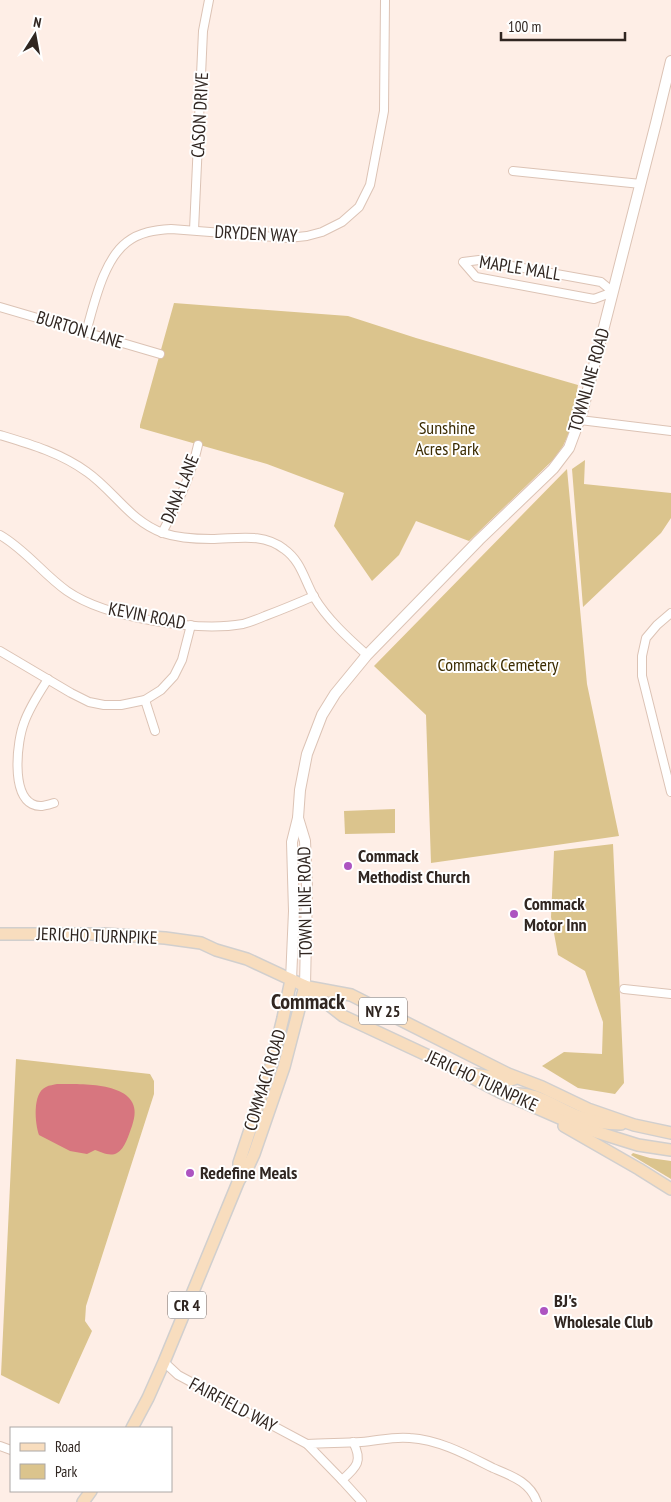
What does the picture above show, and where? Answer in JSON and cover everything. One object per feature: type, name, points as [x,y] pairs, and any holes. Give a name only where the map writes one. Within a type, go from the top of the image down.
[{"type":"main road","name":"TOWNLINE ROAD","points":[[367,655],[552,469],[569,448],[580,420],[671,60]]},
{"type":"main road","name":"TOWN LINE ROAD","points":[[291,980],[294,911],[292,842],[298,818],[300,790],[307,754],[322,715],[335,694],[367,655]]},
{"type":"main road","name":"TOWN LINE ROAD","points":[[298,818],[305,841],[307,887],[305,986]]},
{"type":"main road","name":"JERICHO TURNPIKE","points":[[0,934],[104,934],[191,941],[247,959],[305,986],[351,995],[516,1078],[542,1087],[588,1109],[634,1125],[671,1133]]},
{"type":"main road","name":"COMMACK ROAD","points":[[239,1180],[239,1163],[272,1063],[284,1018],[291,980]]},
{"type":"main road","name":"JERICHO TURNPIKE","points":[[305,986],[343,1016],[509,1096],[606,1136],[638,1145],[671,1150]]},
{"type":"main road","name":"COMMACK ROAD","points":[[133,1427],[164,1362],[239,1180],[254,1154],[284,1067],[305,986]]},
{"type":"main road","points":[[448,1065],[457,1048]]},
{"type":"main road","points":[[448,1065],[457,1064],[472,1067],[490,1065]]},
{"type":"main road","points":[[464,1073],[509,1080],[516,1078]]},
{"type":"main road","points":[[509,1096],[526,1094],[542,1099],[582,1118],[604,1124],[634,1125]]},
{"type":"main road","points":[[540,1109],[572,1131],[671,1189]]},
{"type":"street","name":"CASON DRIVE","points":[[194,230],[203,32],[209,0]]},
{"type":"street","name":"DRYDEN WAY","points":[[86,332],[103,278],[112,258],[126,242],[138,235],[152,230],[170,229],[288,238],[307,236],[322,232],[342,222],[359,207],[370,185],[384,111],[385,0]]},
{"type":"street","points":[[513,171],[641,184]]},
{"type":"street","name":"MAPLE MALL","points":[[479,260],[601,282],[613,292],[594,299],[476,278],[463,262],[479,260]]},
{"type":"street","name":"BURTON LANE","points":[[0,306],[160,354]]},
{"type":"street","points":[[580,420],[671,431]]},
{"type":"street","points":[[0,435],[55,453],[79,467],[101,484],[133,515],[162,533],[183,538],[200,539],[249,537],[269,541],[284,548],[302,568],[314,596],[326,614],[367,655]]},
{"type":"street","name":"DANA LANE","points":[[162,533],[184,490],[198,444]]},
{"type":"street","name":"KEVIN ROAD","points":[[0,535],[15,544],[54,580],[84,601],[128,615],[191,625],[220,627],[246,623],[314,596]]},
{"type":"street","points":[[671,613],[646,638],[642,656],[642,676],[671,792]]},
{"type":"street","points":[[0,651],[89,702],[104,705],[121,705],[146,700],[161,690],[174,676],[182,660],[191,625]]},
{"type":"street","points":[[48,679],[23,724],[17,758],[19,783],[24,795],[31,804],[42,807],[54,803]]},
{"type":"street","points":[[146,700],[155,731]]},
{"type":"street","points":[[624,989],[671,994]]},
{"type":"street","name":"FAIRFIELD WAY","points":[[164,1362],[178,1375],[307,1444],[362,1502]]},
{"type":"street","points":[[307,1444],[363,1442],[386,1438],[410,1438],[436,1443],[449,1447],[522,1481],[535,1495],[538,1502]]},
{"type":"street","points":[[342,1480],[358,1463],[358,1453],[353,1442]]},
{"type":"green space","name":"Sunshine Acres Park","points":[[174,303],[348,316],[416,338],[578,385],[571,429],[563,446],[553,460],[469,541],[416,521],[399,555],[372,581],[334,526],[344,493],[267,464],[140,428]]},
{"type":"green space","points":[[585,460],[584,484],[671,493],[671,518],[661,533],[583,607],[572,469]]},
{"type":"green space","name":"Commack Cemetery","points":[[567,469],[587,684],[619,836],[431,863],[426,715],[374,666]]},
{"type":"green space","points":[[395,809],[395,833],[345,834],[344,811]]},
{"type":"green space","points":[[613,844],[624,1083],[615,1094],[578,1088],[542,1066],[564,1052],[602,1054],[603,1022],[585,971],[558,955],[551,917],[554,851]]},
{"type":"green space","points":[[16,1059],[150,1074],[154,1081],[154,1094],[86,1306],[85,1321],[92,1331],[59,1404],[1,1375]]},
{"type":"green space","points":[[633,1153],[671,1161],[671,1179],[631,1155]]},
{"type":"shaded area","points":[[57,1084],[97,1085],[111,1088],[123,1093],[131,1100],[135,1111],[132,1126],[120,1151],[106,1154],[95,1150],[87,1154],[70,1151],[39,1135],[36,1124],[38,1095],[46,1087]]},
{"type":"place","name":"Commack Methodist Church","points":[[348,866]]},
{"type":"place","name":"Commack Motor Inn","points":[[514,914]]},
{"type":"place","name":"Redefine Meals","points":[[190,1173]]},
{"type":"place","name":"BJ's Wholesale Club","points":[[544,1311]]},
{"type":"district","name":"Commack","points":[[308,1001]]}]
